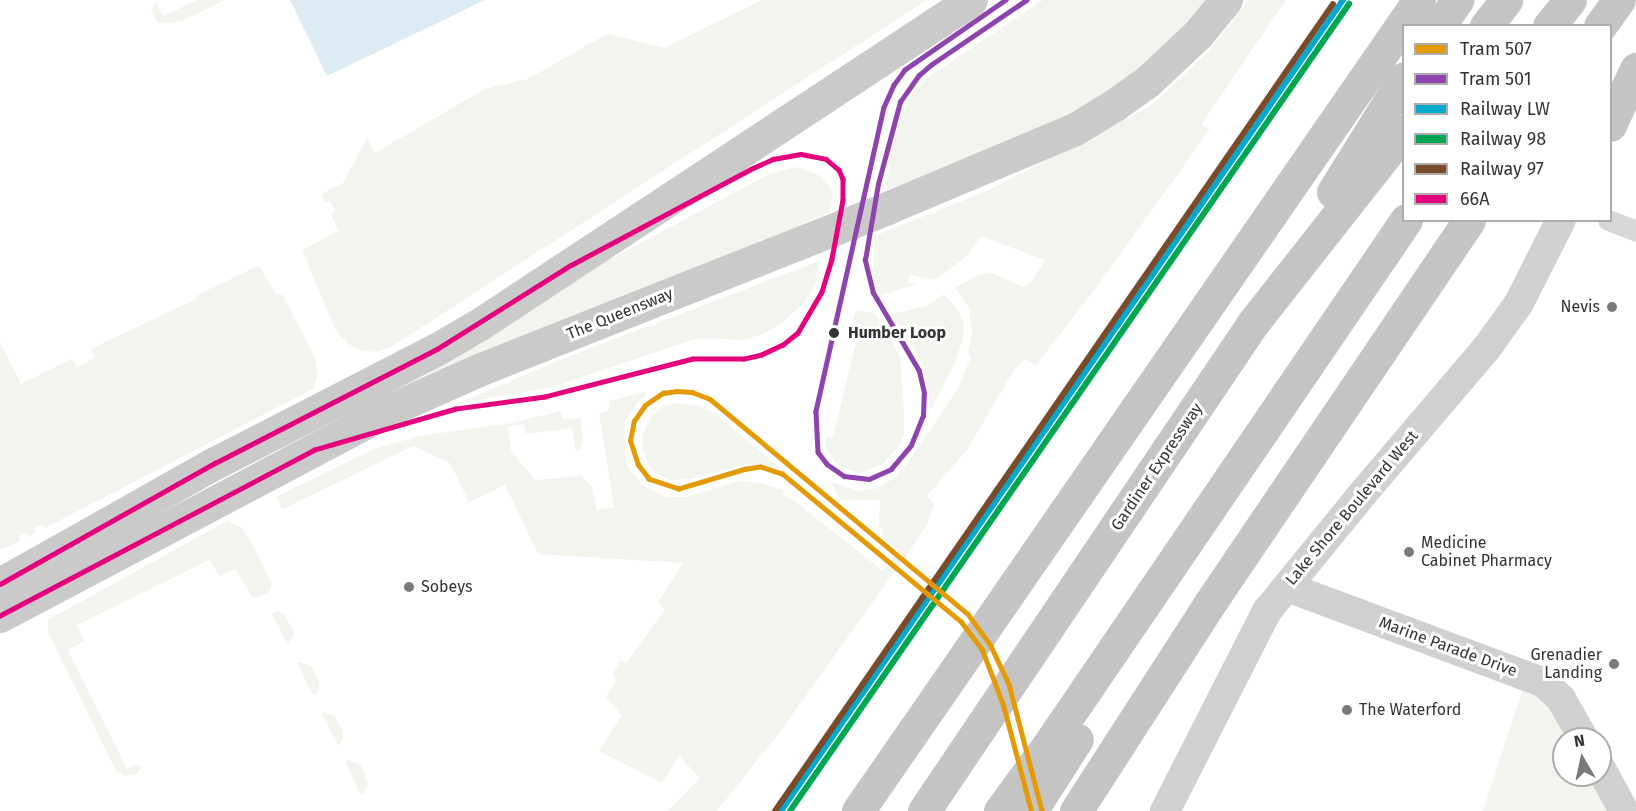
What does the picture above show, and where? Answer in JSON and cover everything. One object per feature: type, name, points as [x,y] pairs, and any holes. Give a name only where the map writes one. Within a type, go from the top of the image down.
[{"type":"highway","points":[[1402,24],[1419,0]]},
{"type":"highway","points":[[1440,24],[1457,0]]},
{"type":"highway","points":[[1488,24],[1506,0]]},
{"type":"highway","points":[[1551,24],[1570,0]]},
{"type":"highway","points":[[1601,24],[1619,0]]},
{"type":"highway","points":[[858,811],[1402,25]]},
{"type":"highway","points":[[1612,123],[1636,69]]},
{"type":"highway","points":[[1253,323],[1402,81]]},
{"type":"highway","name":"Gardiner Expressway","points":[[924,811],[1026,663],[1253,323],[1402,134]]},
{"type":"highway","points":[[1031,811],[1057,752],[1176,559],[1405,222]]},
{"type":"highway","points":[[1076,811],[1210,603],[1467,222]]},
{"type":"highway","points":[[1000,811],[1057,752]]},
{"type":"main road","points":[[0,584],[215,463],[463,334],[971,0]]},
{"type":"main road","name":"The Queensway","points":[[0,616],[389,410],[481,369],[887,208],[1075,129],[1148,81],[1198,34],[1226,0]]},
{"type":"main road","name":"Lake Shore Boulevard West","points":[[1165,811],[1267,611],[1352,506],[1486,349],[1519,303],[1560,222]]},
{"type":"main road","name":"Marine Parade Drive","points":[[1287,587],[1543,682],[1562,699],[1577,727]]},
{"type":"main road","points":[[1611,787],[1624,811]]},
{"type":"street","points":[[1612,222],[1636,231]]},
{"type":"shaded area","points":[[197,0],[225,0],[184,20],[170,23],[157,22],[151,9],[156,3],[163,16]]},
{"type":"shaded area","points":[[290,0],[485,0],[327,76]]},
{"type":"shaded area","points":[[762,0],[927,0],[391,347],[376,352],[362,350],[350,345],[336,331],[302,250],[338,231],[331,214],[335,210],[330,201],[325,202],[321,194],[343,183],[367,138],[375,153],[485,89],[528,79],[607,34],[664,48]]},
{"type":"shaded area","points":[[1043,0],[1208,0],[1195,17],[1129,78],[1078,112],[993,152],[886,190],[893,143],[902,111],[914,91],[927,78]]},
{"type":"shaded area","points":[[1249,0],[1286,0],[1201,125],[1210,128],[1093,292],[1036,365],[1024,359],[1014,370],[967,450],[927,496],[934,504],[927,525],[783,728],[717,811],[668,811],[700,778],[679,756],[662,783],[599,751],[622,715],[605,698],[616,681],[613,672],[621,660],[626,663],[665,609],[658,602],[683,563],[538,554],[505,485],[469,502],[450,463],[413,446],[285,508],[282,508],[276,497],[374,449],[419,436],[511,423],[561,411],[563,419],[581,418],[583,440],[580,449],[576,452],[572,428],[526,434],[524,424],[508,427],[511,451],[535,480],[581,476],[592,487],[597,510],[614,507],[599,413],[609,410],[609,401],[645,392],[646,396],[637,403],[625,421],[624,446],[628,467],[643,486],[667,497],[687,497],[739,481],[784,490],[783,495],[793,500],[883,571],[898,550],[884,539],[882,528],[879,526],[880,500],[841,500],[831,482],[860,491],[879,488],[894,478],[909,462],[958,388],[971,357],[968,352],[972,332],[969,308],[955,288],[980,274],[992,273],[1023,287],[1031,282],[1045,260],[981,236],[967,256],[935,280],[909,275],[908,283],[917,284],[880,295],[874,273],[874,236],[987,191],[1151,106],[1210,50]]},
{"type":"shaded area","points":[[796,167],[821,176],[829,185],[833,194],[830,212],[726,259],[396,392],[394,388],[555,289],[769,174]]},
{"type":"shaded area","points":[[820,261],[815,286],[801,306],[779,325],[761,335],[743,340],[704,338],[689,341],[553,387],[456,404],[570,356]]},
{"type":"shaded area","points":[[256,267],[261,268],[276,295],[282,293],[316,360],[317,378],[313,389],[45,528],[42,524],[34,528],[36,532],[29,537],[26,533],[18,537],[20,541],[0,548],[0,342],[21,384],[72,359],[77,367],[95,358],[91,349],[198,298],[197,295]]},
{"type":"shaded area","points":[[944,294],[959,311],[964,325],[963,339],[954,365],[931,409],[926,377],[919,357],[891,314],[926,306]]},
{"type":"shaded area","points":[[856,310],[875,313],[900,356],[904,412],[904,435],[899,445],[884,463],[861,473],[840,467],[825,449],[826,437],[832,438],[835,428],[858,334],[853,333],[855,325],[852,324]]},
{"type":"shaded area","points":[[677,403],[700,406],[717,415],[781,469],[744,465],[689,479],[669,480],[657,473],[648,463],[643,450],[642,437],[653,415],[663,407]]},
{"type":"shaded area","points":[[227,521],[242,528],[252,543],[271,582],[271,589],[266,594],[256,598],[251,596],[236,569],[220,576],[209,560],[77,625],[84,641],[68,650],[127,769],[137,764],[142,767],[136,774],[124,776],[115,769],[48,632],[48,620]]},
{"type":"shaded area","points":[[278,611],[285,615],[294,633],[288,646],[272,614]]},
{"type":"shaded area","points":[[299,662],[312,666],[320,685],[316,695],[312,694]]},
{"type":"shaded area","points":[[1522,691],[1538,696],[1551,710],[1561,727],[1552,727],[1552,787],[1595,787],[1609,811],[1483,811]]},
{"type":"shaded area","points":[[323,712],[334,715],[343,731],[343,740],[338,746],[322,714]]},
{"type":"shaded area","points":[[347,760],[361,765],[368,783],[364,793],[360,793],[346,763]]},
{"type":"tram line","name":"501","points":[[1006,0],[905,70],[894,85],[884,107],[816,412],[818,452],[827,464],[844,476],[869,479],[891,469],[911,445],[923,416],[924,393],[919,371],[873,293],[865,260],[878,184],[900,102],[918,76],[932,64],[1026,0]]},
{"type":"tram line","name":"507","points":[[1031,811],[1003,705],[982,650],[961,622],[782,474],[761,467],[746,469],[679,489],[649,479],[638,465],[630,441],[634,421],[645,405],[663,393],[677,391],[692,392],[710,399],[968,614],[991,646],[1009,684],[1042,811]]},
{"type":"rail line","name":"LW","points":[[781,811],[1343,0]]},
{"type":"rail line","name":"97","points":[[775,811],[1333,4]]},
{"type":"rail line","name":"98","points":[[790,811],[1349,4]]},
{"type":"transit line","name":"66A","points":[[0,584],[215,463],[437,349],[571,265],[753,168],[773,159],[801,154],[826,159],[839,170],[843,179],[843,200],[832,259],[822,292],[798,333],[783,345],[762,355],[744,359],[693,359],[545,397],[456,409],[315,450],[0,616]]},
{"type":"place","name":"Nevis","points":[[1612,307]]},
{"type":"place","name":"Humber Loop","points":[[834,333]]},
{"type":"place","name":"Medicine Cabinet Pharmacy","points":[[1409,552]]},
{"type":"place","name":"Sobeys","points":[[409,587]]},
{"type":"place","name":"Grenadier Landing","points":[[1614,664]]},
{"type":"place","name":"The Waterford","points":[[1347,710]]}]
